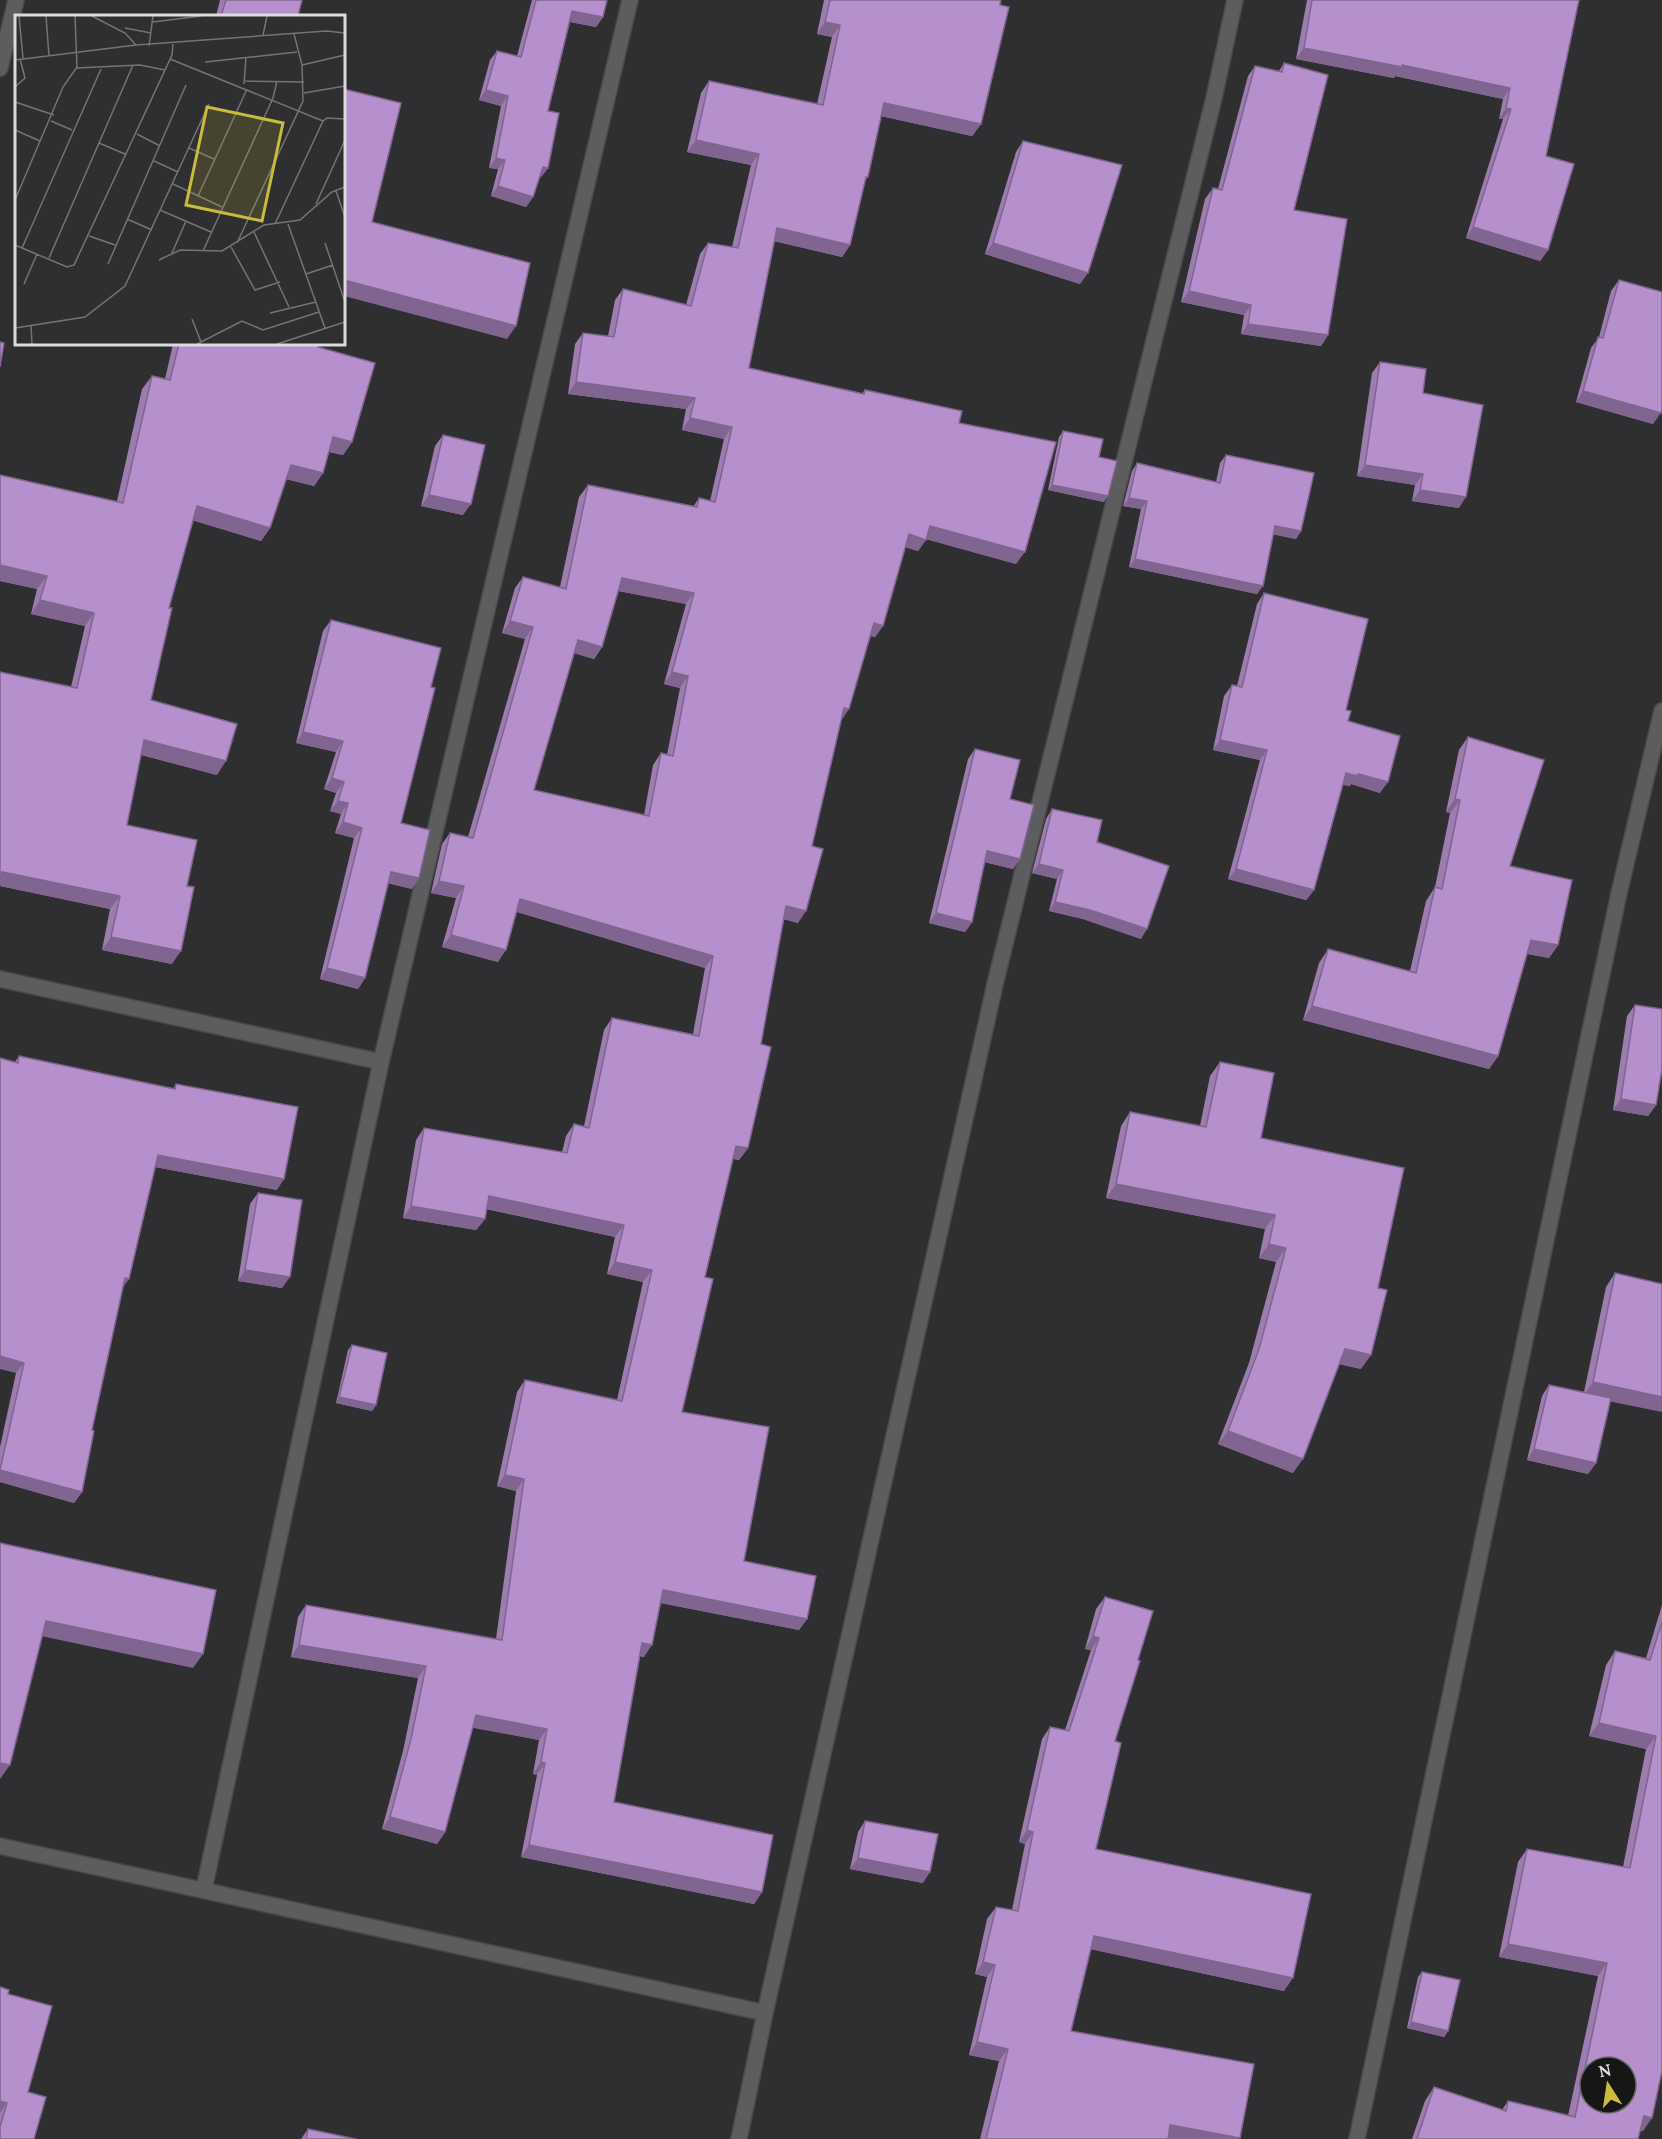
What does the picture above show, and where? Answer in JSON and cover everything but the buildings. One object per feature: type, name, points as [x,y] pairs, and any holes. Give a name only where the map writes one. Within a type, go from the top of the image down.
[{"type":"street","points":[[0,68],[16,0]]},
{"type":"street","points":[[204,1889],[381,1062],[630,0]]},
{"type":"street","points":[[739,2139],[765,2013],[996,980],[1211,110],[1235,0]]},
{"type":"street","points":[[1357,2139],[1619,893],[1662,711]]},
{"type":"street","points":[[0,978],[381,1062]]},
{"type":"street","points":[[0,1846],[765,2013]]}]
